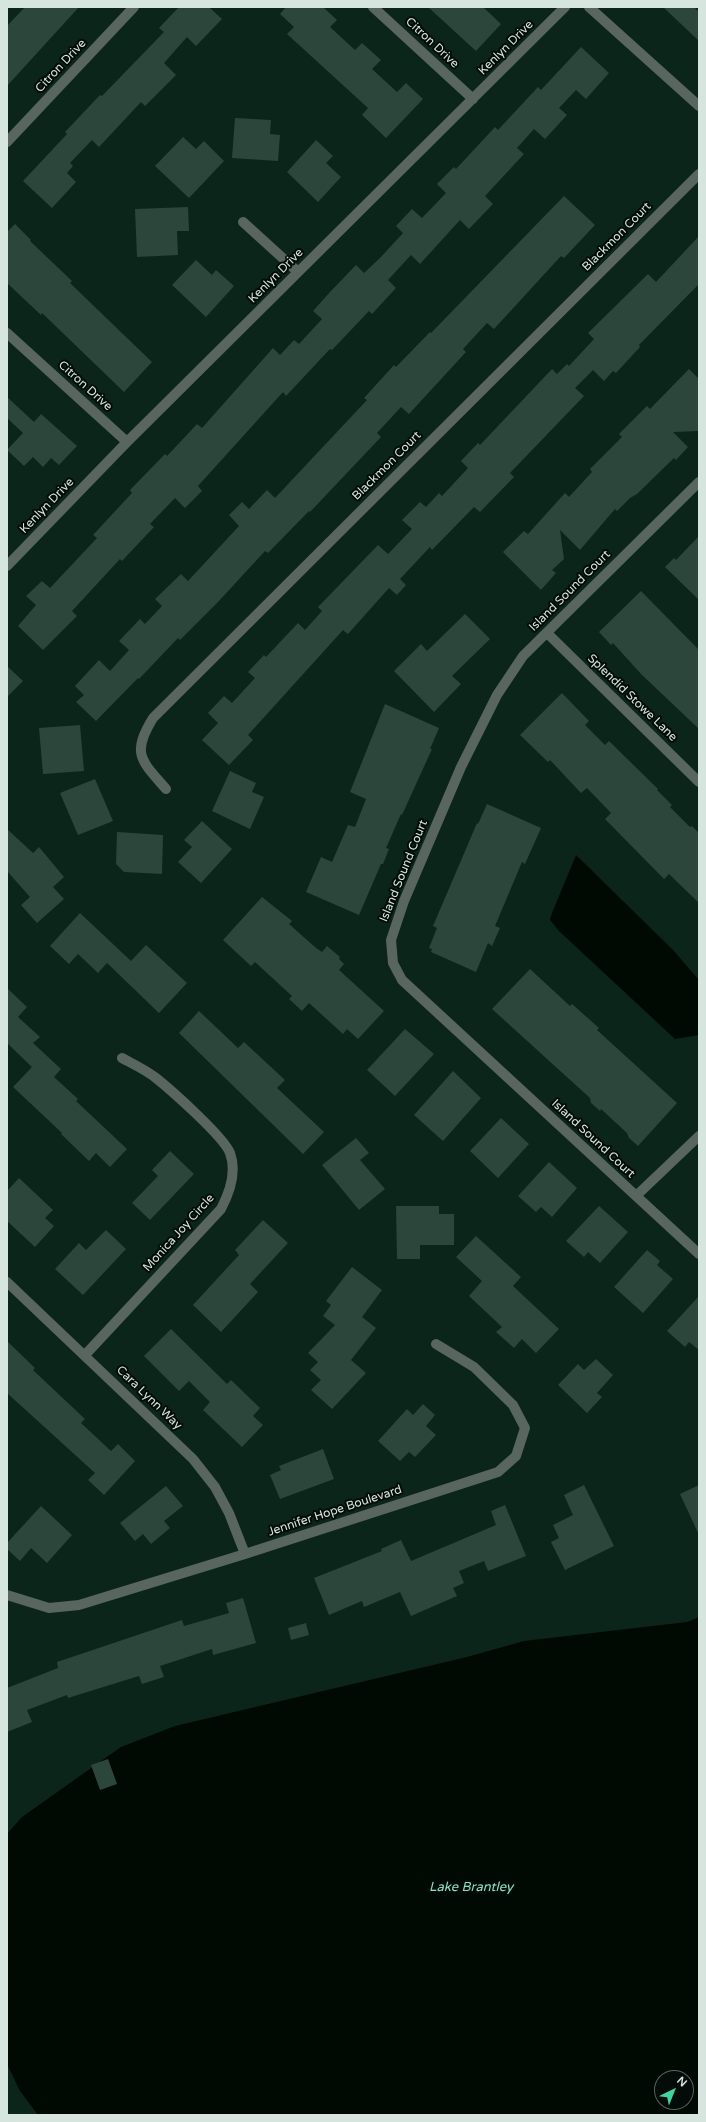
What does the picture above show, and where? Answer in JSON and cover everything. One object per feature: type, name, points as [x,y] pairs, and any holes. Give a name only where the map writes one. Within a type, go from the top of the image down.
[{"type":"street","name":"Citron Drive","points":[[7,142],[134,7]]},
{"type":"street","name":"Citron Drive","points":[[373,7],[473,99]]},
{"type":"street","name":"Kenlyn Drive","points":[[7,566],[127,442],[565,7]]},
{"type":"street","points":[[589,7],[699,106]]},
{"type":"street","name":"Blackmon Court","points":[[166,789],[142,760],[140,747],[144,732],[153,718],[699,174]]},
{"type":"street","points":[[243,222],[298,272]]},
{"type":"street","name":"Citron Drive","points":[[7,333],[127,442]]},
{"type":"street","name":"Island Sound Court","points":[[699,482],[523,656],[497,695],[461,766],[404,901],[391,940],[393,963],[402,980],[699,1254]]},
{"type":"street","name":"Splendid Stowe Lane","points":[[547,633],[699,782]]},
{"type":"street","name":"Monica Joy Circle","points":[[85,1355],[221,1208],[230,1191],[233,1169],[230,1152],[218,1136],[156,1078],[122,1058]]},
{"type":"street","points":[[636,1196],[699,1136]]},
{"type":"street","name":"Cara Lynn Way","points":[[7,1282],[193,1459],[215,1487],[229,1513],[245,1554]]},
{"type":"street","name":"Jennifer Hope Boulevard","points":[[7,1595],[49,1608],[79,1605],[245,1554],[498,1472],[516,1456],[525,1428],[513,1405],[474,1367],[436,1344]]},
{"type":"water","points":[[576,855],[673,950],[699,980],[699,1035],[675,1039],[559,931],[550,920]]},
{"type":"water","name":"Lake Brantley","points":[[699,1617],[699,2115],[38,2115],[20,2091],[7,2064],[7,1834],[22,1817],[121,1747],[175,1726],[467,1657],[524,1641],[687,1622]]},
{"type":"building","points":[[25,7],[79,7],[7,86],[7,26]]},
{"type":"building","points":[[179,7],[209,7],[222,19],[196,46],[187,37],[164,63],[176,75],[145,106],[141,102],[99,147],[92,140],[70,163],[73,166],[67,173],[76,182],[52,208],[23,181],[67,134],[65,132],[100,95],[102,96],[164,32],[159,28]]},
{"type":"building","points":[[286,7],[323,7],[337,20],[330,27],[355,50],[362,43],[381,60],[372,69],[397,92],[406,83],[423,99],[386,138],[362,115],[368,108],[287,34],[294,27],[280,14]]},
{"type":"building","points":[[428,7],[483,7],[501,24],[476,51]]},
{"type":"building","points":[[663,7],[694,7],[699,12],[699,41]]},
{"type":"building","points":[[581,47],[609,73],[586,99],[576,90],[559,108],[567,115],[545,139],[534,129],[517,148],[524,154],[485,196],[493,204],[469,229],[460,220],[420,264],[411,255],[388,280],[396,288],[372,314],[369,311],[332,350],[330,349],[286,396],[283,392],[198,486],[202,491],[185,508],[175,498],[150,524],[154,527],[122,561],[120,559],[72,611],[77,616],[43,650],[18,626],[36,605],[26,596],[42,581],[50,588],[97,538],[93,535],[132,493],[130,490],[165,454],[167,456],[197,424],[202,428],[273,348],[280,355],[294,340],[299,344],[322,319],[313,311],[330,292],[356,265],[364,273],[380,258],[403,233],[396,226],[412,209],[422,218],[446,193],[437,184],[454,167],[456,169],[495,127],[498,130],[538,87],[541,90]]},
{"type":"building","points":[[235,118],[271,120],[270,134],[280,135],[278,161],[232,158]]},
{"type":"building","points":[[183,137],[196,149],[204,141],[224,161],[189,198],[155,166]]},
{"type":"building","points":[[316,140],[333,156],[326,163],[341,177],[318,202],[287,172]]},
{"type":"building","points":[[564,196],[595,225],[564,258],[561,256],[494,329],[487,323],[463,349],[466,352],[409,414],[401,407],[377,433],[381,437],[310,512],[309,511],[268,553],[265,551],[218,602],[180,640],[178,638],[96,721],[76,702],[84,695],[75,686],[99,660],[110,671],[129,650],[119,641],[140,619],[145,624],[162,606],[155,599],[181,574],[188,581],[239,526],[229,515],[242,502],[249,509],[267,490],[275,498],[367,400],[364,398],[394,365],[396,367],[430,332],[431,333]]},
{"type":"building","points":[[188,207],[189,231],[177,231],[178,255],[137,257],[135,209]]},
{"type":"building","points":[[15,224],[31,240],[30,241],[72,281],[70,283],[152,362],[124,392],[42,313],[41,315],[7,283],[7,232]]},
{"type":"building","points":[[699,236],[699,284],[639,345],[640,347],[616,373],[613,371],[604,381],[593,370],[575,388],[584,396],[510,473],[514,477],[480,512],[474,507],[432,550],[430,547],[400,579],[406,585],[397,595],[389,588],[348,634],[343,630],[248,735],[253,740],[229,765],[202,740],[218,723],[208,713],[224,696],[232,703],[255,678],[248,672],[264,655],[266,657],[298,623],[305,630],[322,611],[318,607],[378,545],[388,554],[412,529],[402,520],[420,502],[426,507],[439,493],[442,496],[468,468],[461,461],[478,443],[480,445],[552,369],[557,374],[567,364],[569,366],[594,339],[588,333],[648,274],[656,282]]},
{"type":"building","points":[[196,260],[212,275],[216,270],[234,286],[206,317],[172,285]]},
{"type":"building","points":[[689,369],[699,379],[699,431],[673,432],[688,447],[676,460],[674,458],[617,511],[615,509],[580,550],[560,530],[564,559],[552,570],[556,573],[541,590],[503,552],[524,531],[528,534],[565,493],[569,497],[592,472],[590,469],[622,437],[619,434],[647,406],[650,409]]},
{"type":"building","points":[[7,397],[34,422],[41,414],[77,446],[59,465],[51,458],[43,467],[33,457],[24,466],[7,450],[23,433],[7,418]]},
{"type":"building","points":[[699,536],[699,600],[665,567],[674,558],[676,560]]},
{"type":"building","points":[[641,591],[699,650],[699,729],[641,674],[613,643],[611,645],[599,632]]},
{"type":"building","points":[[465,614],[490,639],[452,676],[461,684],[434,712],[394,671],[421,644],[427,651]]},
{"type":"building","points":[[7,666],[23,681],[7,697]]},
{"type":"building","points":[[562,693],[589,721],[585,725],[605,745],[609,741],[658,789],[657,790],[672,805],[670,807],[690,827],[692,826],[699,833],[699,903],[669,874],[664,879],[605,819],[611,813],[587,788],[581,793],[550,760],[548,762],[520,735]]},
{"type":"building","points":[[385,704],[439,728],[430,749],[432,749],[386,848],[389,849],[383,864],[381,864],[359,915],[306,892],[321,857],[332,862],[348,825],[355,827],[366,799],[350,792]]},
{"type":"building","points":[[80,725],[84,771],[43,774],[39,728]]},
{"type":"building","points":[[230,771],[256,783],[252,792],[264,797],[250,829],[212,811]]},
{"type":"building","points":[[95,779],[113,821],[78,835],[60,793]]},
{"type":"building","points":[[487,804],[541,828],[525,864],[522,862],[495,926],[500,928],[492,946],[488,943],[476,972],[431,952],[432,949],[429,948],[437,928],[433,926],[477,823],[478,824]]},
{"type":"building","points":[[202,821],[232,849],[201,883],[178,862],[192,847],[184,840]]},
{"type":"building","points":[[7,829],[33,853],[39,847],[64,877],[53,887],[64,899],[37,923],[21,905],[30,897],[7,871]]},
{"type":"building","points":[[117,832],[163,835],[162,874],[124,872],[116,864]]},
{"type":"building","points":[[262,897],[292,921],[289,924],[316,948],[322,952],[327,946],[340,957],[339,959],[344,964],[339,970],[384,1011],[358,1039],[347,1029],[343,1034],[309,1003],[302,1011],[289,999],[292,996],[255,962],[251,966],[223,940]]},
{"type":"building","points":[[80,913],[131,961],[146,945],[187,983],[159,1013],[107,963],[98,973],[78,954],[69,964],[50,946]]},
{"type":"building","points":[[530,969],[570,1006],[572,1004],[599,1028],[597,1030],[677,1103],[638,1146],[629,1138],[627,1133],[601,1109],[600,1111],[591,1103],[590,1098],[492,1009]]},
{"type":"building","points":[[7,988],[27,1007],[18,1017],[40,1037],[33,1043],[61,1069],[54,1077],[78,1099],[76,1101],[127,1149],[110,1167],[96,1153],[89,1161],[61,1134],[62,1133],[13,1087],[32,1067],[7,1043]]},
{"type":"building","points":[[199,1011],[238,1048],[244,1042],[285,1080],[277,1088],[324,1132],[303,1154],[179,1033]]},
{"type":"building","points":[[405,1029],[434,1054],[395,1096],[367,1070]]},
{"type":"building","points":[[453,1071],[481,1098],[443,1141],[414,1115]]},
{"type":"building","points":[[501,1118],[529,1144],[498,1178],[470,1151]]},
{"type":"building","points":[[356,1138],[369,1153],[360,1160],[385,1189],[359,1210],[322,1165]]},
{"type":"building","points":[[170,1151],[194,1174],[150,1220],[132,1203],[158,1176],[152,1170]]},
{"type":"building","points":[[549,1162],[577,1188],[552,1217],[541,1207],[536,1212],[518,1196]]},
{"type":"building","points":[[19,1178],[53,1210],[45,1218],[54,1226],[35,1247],[7,1221],[7,1191]]},
{"type":"building","points":[[396,1206],[439,1206],[439,1214],[454,1214],[454,1245],[420,1245],[420,1259],[397,1259]]},
{"type":"building","points":[[599,1206],[628,1232],[600,1263],[588,1252],[584,1257],[566,1241]]},
{"type":"building","points":[[263,1220],[288,1243],[250,1284],[258,1292],[221,1332],[193,1305],[239,1255],[235,1250]]},
{"type":"building","points":[[106,1230],[126,1249],[83,1295],[55,1269],[79,1243],[86,1250]]},
{"type":"building","points":[[476,1236],[521,1277],[513,1286],[559,1329],[536,1353],[522,1339],[514,1348],[496,1332],[502,1327],[469,1296],[482,1281],[456,1257]]},
{"type":"building","points":[[647,1250],[660,1261],[657,1265],[673,1279],[643,1313],[614,1287]]},
{"type":"building","points":[[352,1267],[382,1290],[362,1317],[376,1328],[351,1360],[366,1373],[332,1409],[311,1390],[321,1380],[310,1370],[318,1362],[308,1353],[335,1325],[323,1316],[331,1305],[326,1301]]},
{"type":"building","points":[[699,1296],[699,1350],[689,1342],[685,1347],[667,1331]]},
{"type":"building","points":[[171,1329],[227,1384],[231,1380],[260,1408],[253,1416],[263,1425],[242,1447],[203,1410],[210,1402],[189,1381],[179,1391],[144,1356]]},
{"type":"building","points":[[7,1341],[35,1368],[33,1370],[85,1419],[81,1423],[111,1451],[118,1444],[135,1461],[104,1495],[88,1480],[95,1473],[7,1393]]},
{"type":"building","points":[[596,1359],[613,1375],[597,1393],[602,1397],[587,1413],[558,1385],[578,1364],[584,1370]]},
{"type":"building","points":[[423,1404],[435,1415],[426,1426],[436,1435],[415,1457],[409,1452],[400,1461],[378,1441],[407,1409],[413,1415]]},
{"type":"building","points":[[323,1449],[334,1479],[280,1499],[270,1475],[281,1470],[279,1466]]},
{"type":"building","points":[[584,1485],[614,1546],[565,1570],[551,1542],[559,1538],[553,1525],[573,1515],[564,1495]]},
{"type":"building","points":[[699,1485],[699,1535],[680,1494]]},
{"type":"building","points":[[166,1486],[183,1506],[164,1521],[170,1528],[151,1544],[143,1534],[135,1541],[120,1523]]},
{"type":"building","points":[[505,1505],[526,1556],[488,1571],[484,1561],[459,1571],[464,1583],[453,1588],[457,1596],[411,1616],[400,1592],[364,1607],[362,1601],[329,1615],[314,1578],[382,1551],[381,1549],[401,1540],[411,1561],[496,1525],[491,1511]]},
{"type":"building","points":[[41,1506],[72,1535],[47,1563],[31,1548],[20,1561],[7,1549],[7,1543]]},
{"type":"building","points":[[243,1598],[256,1643],[213,1655],[212,1649],[160,1666],[164,1677],[142,1684],[139,1676],[68,1698],[67,1695],[27,1710],[32,1722],[7,1732],[7,1688],[58,1668],[57,1662],[182,1620],[184,1626],[229,1613],[226,1603]]},
{"type":"building","points":[[306,1623],[309,1635],[291,1640],[288,1628]]},
{"type":"building","points":[[108,1759],[117,1784],[100,1790],[91,1765]]}]
